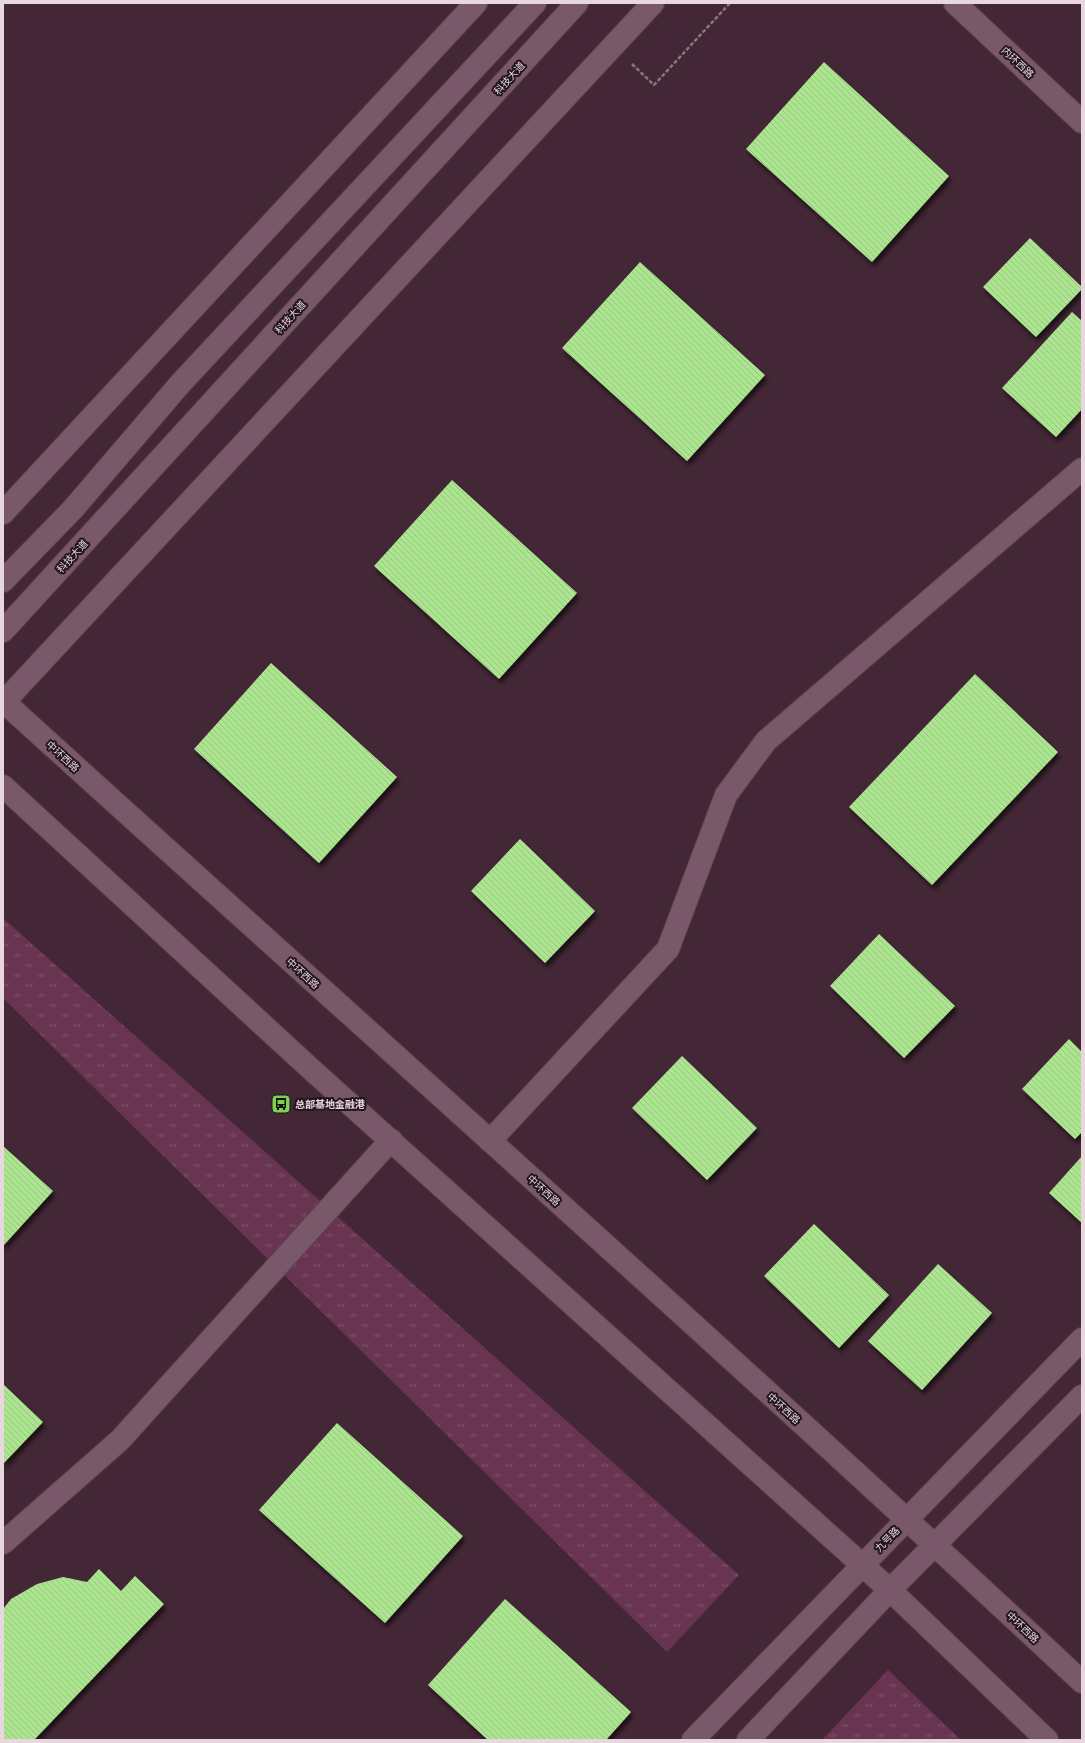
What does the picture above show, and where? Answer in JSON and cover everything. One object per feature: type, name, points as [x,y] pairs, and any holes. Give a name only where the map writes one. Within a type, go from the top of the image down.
[{"type":"street","points":[[3,513],[476,3]]},
{"type":"street","points":[[3,581],[73,509],[180,384],[534,3]]},
{"type":"street","name":"科技大道","points":[[3,631],[577,3]]},
{"type":"street","points":[[3,702],[653,3]]},
{"type":"street","name":"内环西路","points":[[955,3],[1082,122]]},
{"type":"street","points":[[490,1141],[668,949],[726,795],[766,741],[1082,469]]},
{"type":"street","name":"中环西路","points":[[3,702],[934,1544],[1082,1682]]},
{"type":"street","points":[[3,786],[391,1140],[890,1590],[1047,1740]]},
{"type":"street","points":[[3,1543],[120,1440],[391,1140]]},
{"type":"street","name":"九号路","points":[[694,1740],[861,1565],[907,1520],[1082,1339]]},
{"type":"street","points":[[748,1740],[934,1544],[1082,1396]]},
{"type":"path","points":[[654,85],[730,3]]},
{"type":"green space","points":[[3,918],[739,1575],[667,1652],[3,998]]},
{"type":"green space","points":[[888,1670],[961,1740],[822,1740]]},
{"type":"building","points":[[824,62],[949,176],[872,262],[746,149]]},
{"type":"building","points":[[1030,238],[1082,287],[1082,289],[1036,337],[983,287]]},
{"type":"building","points":[[640,262],[765,375],[687,461],[562,348]]},
{"type":"building","points":[[1072,312],[1082,321],[1082,409],[1056,437],[1002,388]]},
{"type":"building","points":[[452,480],[577,593],[499,679],[374,566]]},
{"type":"building","points":[[271,663],[397,777],[319,863],[194,749]]},
{"type":"building","points":[[975,674],[1058,752],[932,885],[849,807]]},
{"type":"building","points":[[520,839],[595,911],[545,963],[471,891]]},
{"type":"building","points":[[879,934],[955,1006],[904,1058],[830,986]]},
{"type":"building","points":[[1069,1039],[1082,1052],[1082,1132],[1075,1139],[1022,1089]]},
{"type":"building","points":[[682,1056],[757,1128],[707,1180],[632,1108]]},
{"type":"building","points":[[3,1146],[53,1191],[3,1246]]},
{"type":"building","points":[[1082,1156],[1082,1223],[1049,1193]]},
{"type":"building","points":[[814,1224],[889,1295],[839,1348],[764,1276]]},
{"type":"building","points":[[938,1264],[992,1313],[922,1390],[868,1341]]},
{"type":"building","points":[[3,1384],[43,1422],[3,1464]]},
{"type":"building","points":[[337,1423],[463,1536],[385,1623],[259,1510]]},
{"type":"building","points":[[99,1569],[121,1591],[135,1576],[164,1604],[34,1740],[3,1740],[3,1609],[11,1599],[37,1584],[63,1577],[87,1582]]},
{"type":"building","points":[[505,1599],[631,1712],[606,1740],[488,1740],[428,1685]]},
{"type":"place","name":"总部基地金融港","points":[[281,1104]]}]
